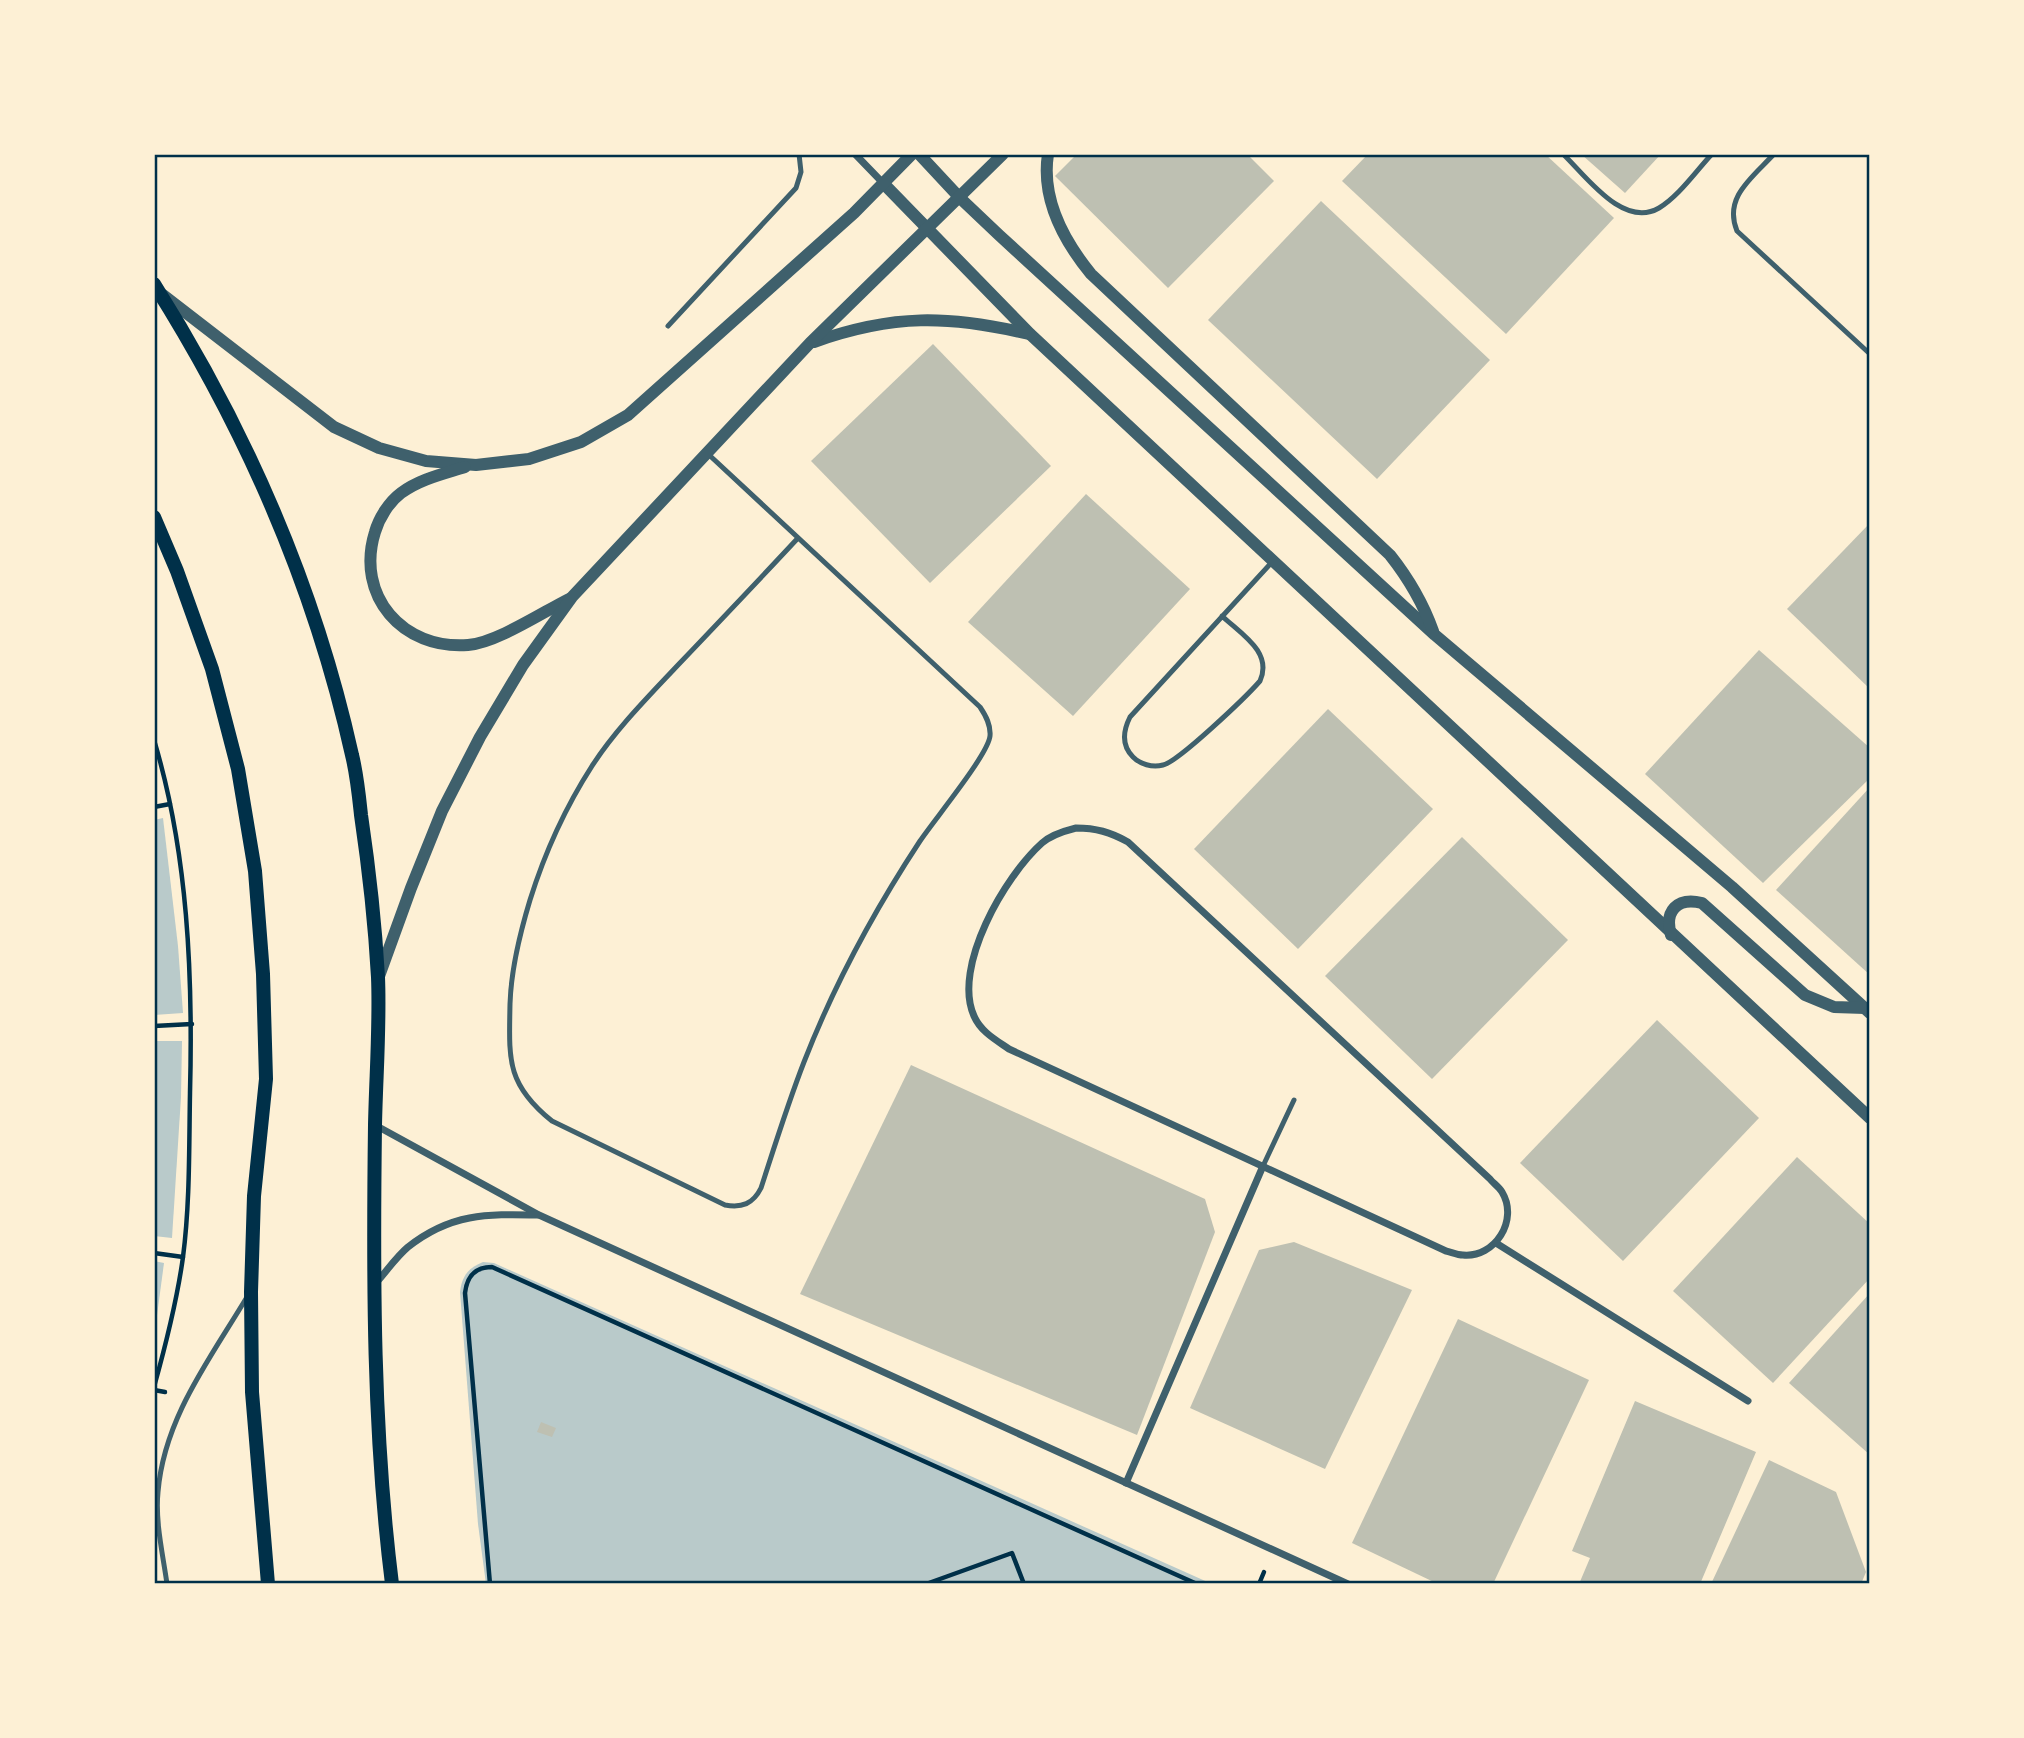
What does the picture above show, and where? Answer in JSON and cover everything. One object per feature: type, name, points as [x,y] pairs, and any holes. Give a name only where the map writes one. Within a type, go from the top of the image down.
[{"type":"main road","points":[[156,288],[190,343],[243,442],[287,544],[324,649],[353,757],[369,868],[378,979],[374,1286],[376,1390],[380,1472],[392,1584]]},
{"type":"main road","points":[[154,517],[177,571],[212,668],[238,769],[255,871],[263,974],[266,1079],[254,1196],[252,1392],[268,1584]]},
{"type":"street","points":[[855,154],[1030,334],[1870,1118]]},
{"type":"street","points":[[572,597],[501,635],[471,645],[439,645],[408,632],[386,611],[372,581],[370,549],[379,519],[400,494],[428,478],[476,465],[529,459],[581,442],[628,415],[844,222],[912,154]]},
{"type":"street","points":[[919,154],[960,198],[1435,635],[1732,887],[1868,1011]]},
{"type":"street","points":[[378,979],[442,811],[480,737],[523,665],[572,597],[810,343],[1003,154]]},
{"type":"street","points":[[1048,154],[1050,198],[1059,225],[1073,251],[1091,274],[1390,555],[1424,606],[1435,635]]},
{"type":"street","points":[[156,288],[334,427],[379,448],[426,461],[476,465]]},
{"type":"street","points":[[810,343],[852,328],[896,320],[941,319],[985,324],[1030,334]]},
{"type":"street","points":[[1085,828],[1112,833],[1128,842],[1502,1192],[1508,1210],[1506,1227],[1496,1243],[1482,1252],[1464,1256],[1446,1251],[1263,1166],[1009,1048],[989,1037],[975,1018],[968,995],[981,936],[996,902],[1017,870],[1043,842],[1059,833],[1085,828]]},
{"type":"street","points":[[1671,935],[1668,924],[1671,912],[1678,904],[1690,900],[1702,903],[1805,995],[1834,1007],[1868,1011]]},
{"type":"street","points":[[375,1125],[539,1215],[1348,1584]]},
{"type":"street","points":[[1126,1483],[1263,1166]]},
{"type":"street","points":[[374,1286],[407,1248],[430,1232],[456,1220],[483,1214],[539,1215]]},
{"type":"street","points":[[1496,1243],[1748,1401]]},
{"type":"lane","points":[[668,326],[796,188],[801,172],[799,154]]},
{"type":"lane","points":[[1563,154],[1616,206],[1629,212],[1644,214],[1658,209],[1669,200],[1712,154]]},
{"type":"lane","points":[[1774,154],[1737,195],[1732,213],[1737,231],[1870,354]]},
{"type":"lane","points":[[707,453],[980,707],[988,719],[991,734],[987,747],[936,816],[898,874],[864,934],[805,1060],[761,1188],[756,1198],[747,1205],[736,1207],[725,1205],[564,1127],[539,1111],[528,1098],[513,1069],[510,1054],[511,987],[522,928],[539,871],[563,816],[594,764],[630,716],[798,538]]},
{"type":"lane","points":[[1222,617],[1261,655],[1264,664],[1260,681],[1174,761],[1153,766],[1142,763],[1127,749],[1124,738],[1129,717],[1273,561]]},
{"type":"lane","points":[[1263,1166],[1294,1100]]},
{"type":"lane","points":[[167,1584],[158,1495],[166,1445],[187,1397],[251,1292]]},
{"type":"path","points":[[154,740],[170,804],[184,894],[192,1024],[188,1207],[183,1257],[172,1318],[154,1387]]},
{"type":"path","points":[[154,807],[170,804]]},
{"type":"path","points":[[154,1026],[192,1024]]},
{"type":"path","points":[[154,1253],[183,1257]]},
{"type":"path","points":[[490,1584],[465,1293],[469,1276],[477,1270],[492,1267],[1197,1584]]},
{"type":"path","points":[[926,1584],[1012,1553],[1024,1584]]},
{"type":"shaded area","points":[[163,818],[183,1013],[154,1015],[154,820]]},
{"type":"shaded area","points":[[154,1041],[182,1041],[172,1238],[154,1236]]},
{"type":"shaded area","points":[[154,1261],[164,1263],[154,1338]]},
{"type":"shaded area","points":[[483,1262],[494,1263],[1212,1584],[486,1584],[478,1524],[460,1292],[467,1273]]},
{"type":"building","points":[[1077,154],[1247,154],[1274,181],[1168,288],[1055,176]]},
{"type":"building","points":[[1368,154],[1545,154],[1614,218],[1506,334],[1342,181]]},
{"type":"building","points":[[1581,154],[1661,154],[1625,193]]},
{"type":"building","points":[[1321,201],[1490,360],[1377,479],[1208,320]]},
{"type":"building","points":[[933,344],[1051,466],[930,583],[811,461]]},
{"type":"building","points":[[1086,494],[1190,589],[1073,716],[968,622]]},
{"type":"building","points":[[1870,523],[1870,689],[1787,609]]},
{"type":"building","points":[[1759,650],[1870,748],[1870,778],[1763,883],[1645,774]]},
{"type":"building","points":[[1328,709],[1433,809],[1298,949],[1194,849]]},
{"type":"building","points":[[1870,787],[1870,975],[1776,890]]},
{"type":"building","points":[[1462,837],[1568,940],[1432,1079],[1325,976]]},
{"type":"building","points":[[1657,1020],[1759,1118],[1623,1261],[1520,1163]]},
{"type":"building","points":[[911,1065],[1205,1199],[1215,1232],[1137,1435],[800,1294]]},
{"type":"building","points":[[1797,1157],[1870,1224],[1870,1278],[1773,1383],[1673,1291]]},
{"type":"building","points":[[1294,1242],[1412,1290],[1325,1469],[1190,1408],[1259,1250]]},
{"type":"building","points":[[1870,1293],[1870,1455],[1789,1383]]},
{"type":"building","points":[[1458,1319],[1589,1380],[1493,1584],[1438,1584],[1352,1543]]},
{"type":"building","points":[[1635,1401],[1756,1452],[1700,1584],[1579,1584],[1590,1558],[1572,1551]]},
{"type":"building","points":[[541,1422],[556,1428],[552,1437],[537,1432]]},
{"type":"building","points":[[1769,1460],[1836,1492],[1866,1572],[1861,1584],[1711,1584]]}]
